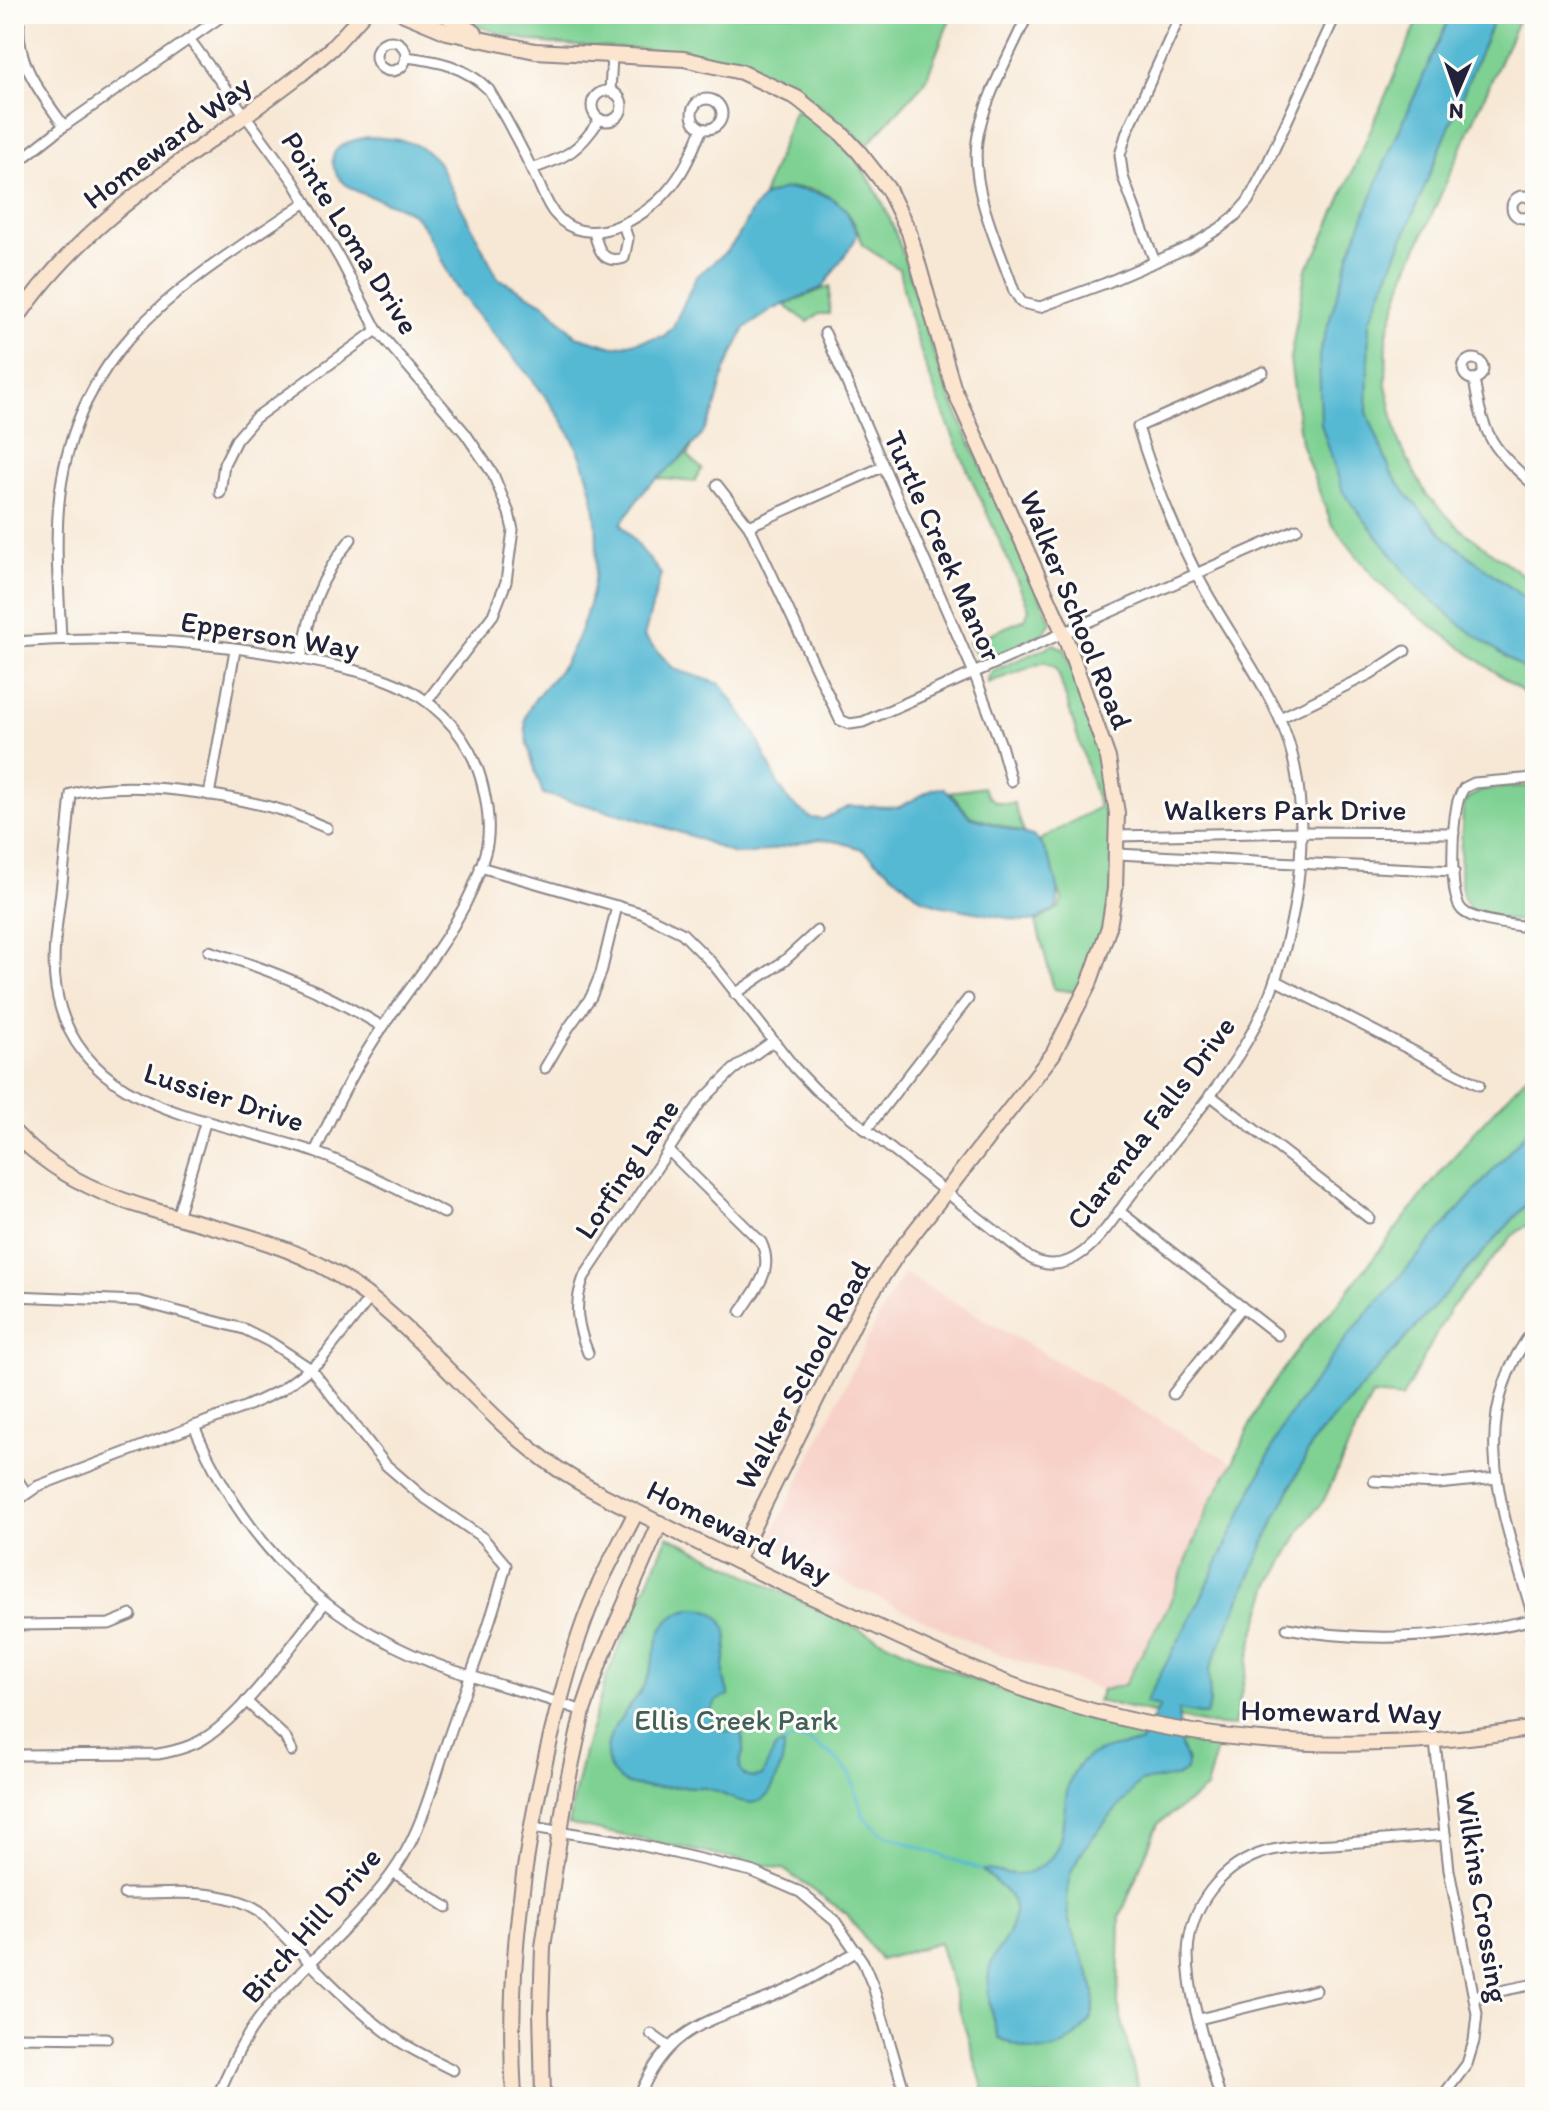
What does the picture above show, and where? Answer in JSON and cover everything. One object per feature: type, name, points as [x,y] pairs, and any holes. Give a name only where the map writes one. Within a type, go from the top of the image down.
[{"type":"street","points":[[20,14],[18,36],[22,56],[37,89],[64,126]]},
{"type":"street","points":[[14,165],[64,126],[225,14]]},
{"type":"street","name":"Homeward Way","points":[[14,323],[48,275],[95,227],[246,117],[332,48],[363,14]]},
{"type":"street","name":"Walker School Road","points":[[404,14],[447,32],[535,51],[684,59],[741,72],[797,98],[842,134],[888,189],[909,232],[953,387],[1064,634],[1108,758],[1115,792],[1117,854],[1107,933],[1089,984],[1053,1054],[898,1253],[862,1307],[736,1561]]},
{"type":"street","name":"Walker School Road","points":[[443,14],[482,38]]},
{"type":"street","points":[[1028,14],[983,117],[976,157],[982,197],[1014,291],[1022,303],[1040,307],[1189,247],[1220,228],[1248,201],[1336,14]]},
{"type":"street","points":[[1155,262],[1123,177],[1120,155],[1127,132],[1181,14]]},
{"type":"street","name":"Pointe Loma Drive","points":[[190,40],[294,182],[340,259],[377,330],[465,433],[493,474],[509,513],[513,530],[510,566],[501,600],[493,615],[427,701]]},
{"type":"street","points":[[406,57],[435,61],[475,76],[489,90],[555,214],[571,226],[594,232],[623,224],[656,203],[683,170],[702,129]]},
{"type":"street","points":[[610,91],[612,57]]},
{"type":"street","points":[[610,91],[622,100],[622,110],[616,118],[600,119],[594,113],[592,103],[596,95],[610,91]]},
{"type":"street","points":[[532,169],[564,157],[584,144],[600,119]]},
{"type":"street","points":[[61,639],[58,560],[60,493],[71,442],[96,386],[129,338],[163,301],[306,202]]},
{"type":"street","points":[[594,232],[599,252],[616,261],[624,258],[627,248],[623,224]]},
{"type":"street","points":[[220,493],[224,464],[236,440],[255,418],[377,330]]},
{"type":"street","name":"Turtle Creek Manor","points":[[825,333],[974,673],[1011,781]]},
{"type":"street","name":"Clarenda Falls Drive","points":[[480,867],[617,906],[659,920],[682,933],[703,953],[816,1090],[1030,1258],[1052,1266],[1075,1259],[1119,1211],[1210,1095],[1246,1043],[1275,980],[1292,922],[1299,863],[1300,800],[1293,760],[1280,718],[1196,573],[1153,472],[1138,427],[1263,372]]},
{"type":"street","points":[[1474,379],[1478,407],[1487,434],[1500,456],[1535,486]]},
{"type":"street","points":[[749,526],[882,467]]},
{"type":"street","points":[[717,485],[749,526],[840,720],[850,724],[863,722],[1297,529]]},
{"type":"street","points":[[301,659],[310,610],[324,577],[351,539]]},
{"type":"street","name":"Epperson Way","points":[[14,642],[123,640],[301,659],[380,677],[427,701],[462,738],[480,775],[488,828],[486,852],[468,901],[452,930],[383,1027],[350,1081],[315,1152]]},
{"type":"street","points":[[235,650],[209,795],[283,810],[327,828]]},
{"type":"street","points":[[1280,718],[1370,674],[1405,651]]},
{"type":"street","points":[[1535,778],[1474,783],[1464,788],[1457,802],[1454,833],[1456,901],[1464,913],[1476,918],[1535,928]]},
{"type":"street","name":"Lussier Drive","points":[[209,795],[123,787],[71,794],[53,958],[55,985],[65,1020],[83,1053],[110,1080],[141,1099],[315,1152],[444,1213]]},
{"type":"street","name":"Walkers Park Drive","points":[[1117,836],[1454,833]]},
{"type":"street","name":"Walkers Park Drive","points":[[1117,854],[1454,871]]},
{"type":"street","points":[[545,1068],[591,997],[601,973],[617,906]]},
{"type":"street","points":[[735,994],[784,961],[817,931]]},
{"type":"street","points":[[209,951],[279,973],[322,992],[383,1027]]},
{"type":"street","points":[[1275,980],[1479,1085]]},
{"type":"street","points":[[866,1130],[968,999]]},
{"type":"street","name":"Lorfing Lane","points":[[588,1353],[576,1310],[584,1277],[700,1103],[733,1070],[773,1041]]},
{"type":"street","points":[[1210,1095],[1369,1218]]},
{"type":"street","points":[[177,1217],[206,1120]]},
{"type":"street","name":"Homeward Way","points":[[14,1132],[38,1155],[88,1188],[113,1199],[288,1251],[333,1272],[403,1325],[507,1429],[537,1453],[601,1494],[736,1561],[975,1671],[1064,1703],[1134,1720],[1237,1738],[1312,1742],[1435,1742],[1535,1728]]},
{"type":"street","points":[[668,1150],[761,1242],[767,1255],[764,1276],[741,1312]]},
{"type":"street","points":[[1119,1211],[1278,1335]]},
{"type":"street","points":[[14,1296],[138,1301],[244,1329],[311,1369]]},
{"type":"street","points":[[14,1503],[38,1486],[281,1390],[311,1369],[340,1338],[370,1298]]},
{"type":"street","points":[[1173,1394],[1242,1307]]},
{"type":"street","points":[[1535,1328],[1513,1364],[1496,1414],[1493,1439],[1497,1478],[1535,1620],[1531,1639],[1535,1658]]},
{"type":"street","name":"Birch Hill Drive","points":[[217,2097],[252,2029],[270,2004],[363,1908],[393,1872],[419,1824],[506,1565],[483,1538],[422,1496],[386,1465],[311,1369]]},
{"type":"street","points":[[194,1426],[213,1467],[249,1527],[296,1580],[325,1603],[389,1643],[433,1663],[583,1711]]},
{"type":"street","points":[[14,1474],[26,1493]]},
{"type":"street","points":[[1374,1481],[1411,1484],[1497,1478]]},
{"type":"street","points":[[514,2097],[514,1960],[532,1827],[577,1643],[595,1594],[636,1512]]},
{"type":"street","points":[[543,2097],[543,1947],[567,1785],[583,1711],[615,1624],[660,1523]]},
{"type":"street","points":[[14,1755],[140,1755],[176,1751],[203,1740],[246,1701],[325,1603]]},
{"type":"street","points":[[14,1625],[109,1624],[131,1615]]},
{"type":"street","points":[[1287,1628],[1346,1636],[1423,1637],[1493,1629],[1535,1620]]},
{"type":"street","points":[[246,1701],[285,1737],[292,1751]]},
{"type":"street","name":"Wilkins Crossing","points":[[1435,1742],[1449,1870],[1475,1996],[1476,2026],[1467,2064],[1442,2097]]},
{"type":"street","points":[[532,1827],[627,1842],[771,1877],[791,1886],[835,1921],[857,1951],[873,1986],[906,2097]]},
{"type":"street","points":[[1220,2097],[1199,2019],[1188,1957],[1190,1930],[1207,1894],[1230,1870],[1249,1858],[1281,1849],[1445,1835]]},
{"type":"street","points":[[393,1872],[447,1907]]},
{"type":"street","points":[[124,1894],[226,1896],[249,1904],[260,1911],[344,1995],[399,2041],[453,2070]]},
{"type":"street","points":[[639,2097],[652,2070],[669,2047],[703,2023],[785,1992],[857,1951]]},
{"type":"street","points":[[1475,1996],[1535,1984]]},
{"type":"street","points":[[1199,2019],[1316,1990]]},
{"type":"street","points":[[651,2034],[669,2047]]},
{"type":"street","points":[[14,2037],[107,2038]]},
{"type":"shaded area","points":[[904,1273],[1233,1463],[1210,1503],[1168,1607],[1124,1685],[1102,1690],[985,1649],[767,1545],[880,1314]]},
{"type":"green space","points":[[453,14],[952,14],[925,82],[867,145],[800,93],[743,65],[688,53],[551,44],[485,29]]},
{"type":"green space","points":[[1421,14],[1521,14],[1405,275],[1387,334],[1386,385],[1399,443],[1426,494],[1459,528],[1535,584],[1535,701],[1399,602],[1373,576],[1331,523],[1301,443],[1290,359],[1306,269],[1317,253]]},
{"type":"green space","points":[[795,109],[830,133],[858,162],[879,196],[909,272],[947,389],[1051,622],[1043,634],[991,657],[978,657],[968,643],[1025,619],[1029,609],[938,400],[909,313],[899,269],[862,245],[854,222],[830,197],[795,188],[763,196]]},
{"type":"green space","points":[[830,286],[829,314],[819,314],[808,322],[784,305]]},
{"type":"green space","points":[[692,446],[688,456],[702,469],[694,482],[655,478],[684,456]]},
{"type":"green space","points":[[1054,644],[1065,650],[1093,721],[1114,803],[1112,891],[1103,939],[1083,993],[1054,989],[1036,922],[1059,908],[1062,900],[1040,840],[1099,807],[1058,672],[1045,662],[988,683],[993,671]]},
{"type":"green space","points":[[1535,786],[1535,923],[1495,918],[1473,911],[1467,904],[1461,879],[1463,808],[1474,794],[1483,791]]},
{"type":"green space","points":[[983,787],[995,801],[1014,803],[1024,833],[970,816],[950,792]]},
{"type":"green space","points":[[1535,1067],[1535,1219],[1512,1236],[1450,1309],[1402,1398],[1372,1395],[1324,1500],[1303,1526],[1269,1588],[1253,1639],[1234,1726],[1207,1724],[1097,1701],[1102,1690],[1124,1685],[1168,1607],[1210,1503],[1233,1463],[1261,1401],[1302,1343],[1336,1306],[1429,1187],[1475,1131]]},
{"type":"green space","name":"Ellis Creek Park","points":[[668,1536],[860,1630],[1007,1693],[1096,1721],[1218,1745],[1206,1789],[1158,1824],[1120,1917],[1118,2004],[1140,2097],[986,2097],[939,1943],[880,1960],[847,1914],[783,1869],[568,1824],[584,1752],[607,1675]]},
{"type":"water","points":[[1451,14],[1496,14],[1369,321],[1367,412],[1391,472],[1407,495],[1448,540],[1535,606],[1535,677],[1462,626],[1418,588],[1343,492],[1321,424],[1319,355],[1351,249],[1386,160]]},
{"type":"water","points":[[368,137],[407,142],[431,155],[438,162],[498,278],[545,304],[576,336],[614,347],[664,336],[673,327],[696,277],[727,251],[752,210],[765,196],[784,189],[804,190],[827,196],[845,208],[857,233],[823,287],[774,309],[745,328],[725,370],[714,412],[701,436],[645,489],[621,524],[661,574],[644,637],[674,669],[721,684],[754,731],[777,782],[790,802],[811,818],[823,819],[850,806],[900,807],[933,789],[944,788],[970,817],[1035,837],[1057,882],[1056,909],[1034,921],[1023,921],[938,905],[921,898],[862,849],[839,842],[819,839],[752,854],[734,854],[694,837],[631,817],[543,794],[528,744],[526,717],[533,702],[565,662],[579,635],[588,606],[595,576],[597,546],[590,486],[581,457],[556,411],[459,291],[422,224],[407,210],[359,192],[340,178],[333,160],[337,149],[348,142]]},
{"type":"water","points":[[1535,1122],[1535,1195],[1314,1440],[1273,1523],[1209,1670],[1210,1703],[1206,1715],[1178,1710],[1186,1771],[1176,1777],[1140,1782],[1091,1840],[1075,1865],[1068,1888],[1068,1913],[1092,1984],[1094,2008],[1090,2020],[1068,2042],[1051,2050],[1016,2046],[999,2038],[989,2002],[989,1973],[993,1958],[1011,1929],[1014,1908],[1007,1893],[981,1870],[1023,1874],[1045,1863],[1061,1837],[1067,1789],[1072,1775],[1082,1762],[1101,1751],[1140,1743],[1160,1706],[1145,1703],[1199,1602],[1285,1421],[1347,1337]]},
{"type":"water","points":[[692,1608],[711,1612],[725,1627],[728,1640],[724,1676],[729,1695],[719,1699],[711,1713],[712,1720],[721,1730],[740,1729],[744,1747],[741,1771],[754,1778],[762,1776],[775,1748],[784,1744],[776,1780],[769,1793],[754,1803],[704,1788],[630,1785],[618,1779],[610,1769],[608,1742],[647,1679],[663,1627],[679,1613]]},
{"type":"waterway","points":[[784,1744],[791,1739],[810,1741],[832,1755],[850,1773],[864,1817],[881,1833],[981,1870]]}]
